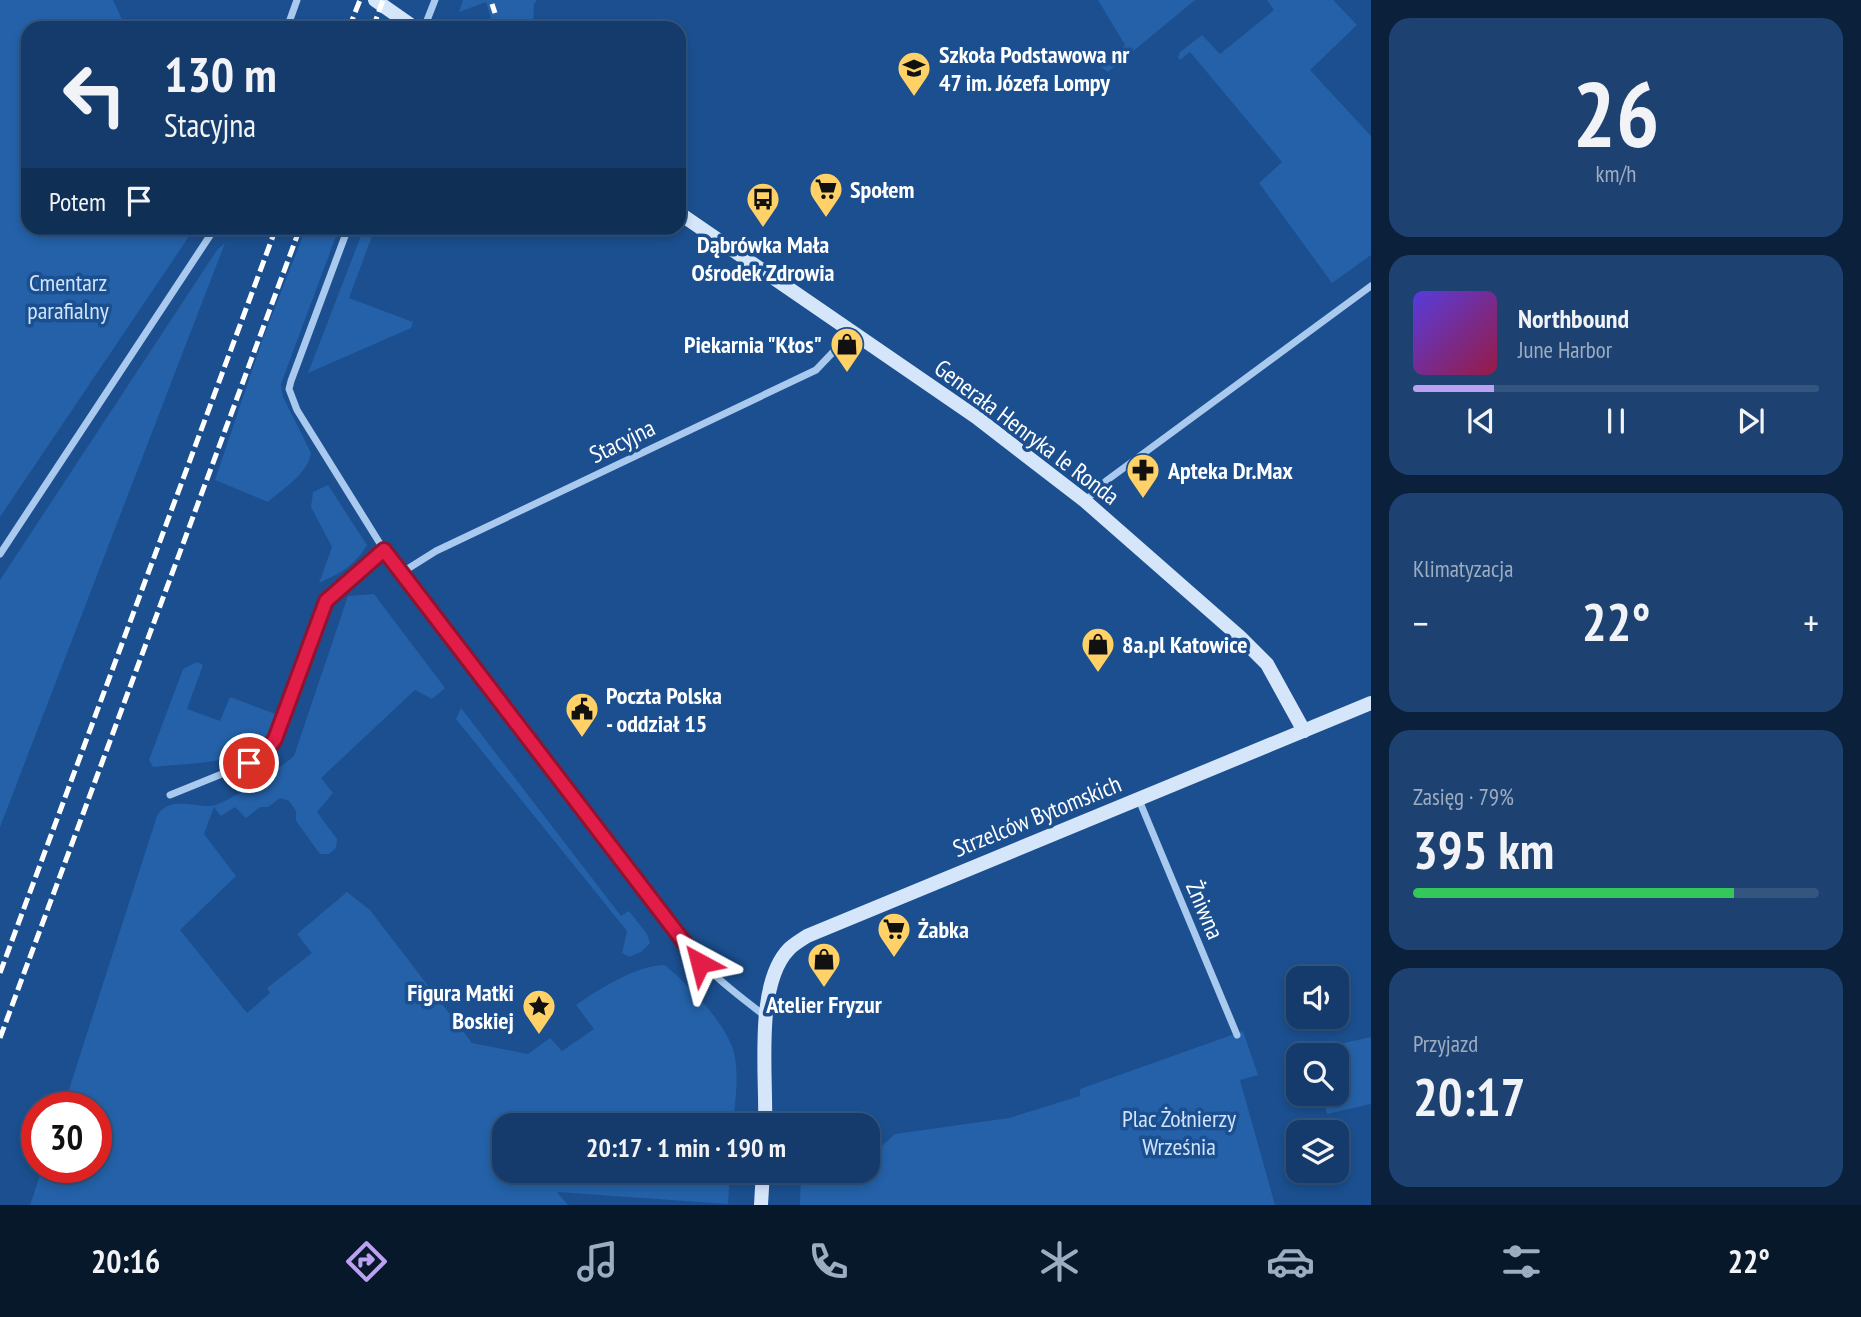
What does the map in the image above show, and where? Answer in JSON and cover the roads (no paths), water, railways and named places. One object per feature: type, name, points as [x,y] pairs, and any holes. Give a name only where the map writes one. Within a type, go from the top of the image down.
[{"type":"street","points":[[290,21],[297,0]]},
{"type":"street","points":[[375,0],[405,21]]},
{"type":"street","points":[[427,21],[435,0]]},
{"type":"street","name":"Generała Henryka le Ronda","points":[[686,218],[976,417],[1085,501],[1267,664],[1304,731]]},
{"type":"street","points":[[0,554],[210,235]]},
{"type":"street","points":[[345,235],[289,389],[297,410],[384,550],[700,963],[765,1016]]},
{"type":"street","points":[[1085,501],[1106,481],[1371,286]]},
{"type":"street","name":"Stacyjna","points":[[401,573],[436,551],[816,370],[836,349],[848,330]]},
{"type":"street","points":[[170,795],[249,763],[267,750],[284,719],[326,601],[384,550]]},
{"type":"street","name":"Strzelców Bytomskich","points":[[765,1113],[765,1016],[769,985],[789,948],[807,936],[859,912],[1371,703]]},
{"type":"street","name":"Żniwna","points":[[1138,799],[1237,1035]]},
{"type":"street","points":[[761,1205],[762,1183]]},
{"type":"railway","points":[[352,21],[360,0]]},
{"type":"railway","points":[[376,21],[383,0]]},
{"type":"railway","points":[[492,4],[495,13]]},
{"type":"railway","points":[[0,973],[273,235]]},
{"type":"railway","points":[[0,1038],[297,235]]},
{"type":"place","name":"Szkoła Podstawowa nr 47 im. Józefa Lompy","points":[[914,98]]},
{"type":"place","name":"Społem","points":[[826,219]]},
{"type":"place","name":"Dąbrówka Mała Ośrodek Zdrowia","points":[[763,229]]},
{"type":"place","name":"Piekarnia \"Kłos\"","points":[[847,374]]},
{"type":"place","name":"Apteka Dr.Max","points":[[1143,500]]},
{"type":"place","name":"8a.pl Katowice","points":[[1098,674]]},
{"type":"place","name":"Poczta Polska - oddział 15","points":[[582,739]]},
{"type":"place","name":"Żabka","points":[[894,959]]},
{"type":"place","name":"Atelier Fryzur","points":[[824,989]]},
{"type":"place","name":"Figura Matki Boskiej","points":[[539,1036]]},
{"type":"park label","name":"Cmentarz parafialny","points":[[68,296]]},
{"type":"park label","name":"Plac Żołnierzy Września","points":[[1179,1132]]}]
